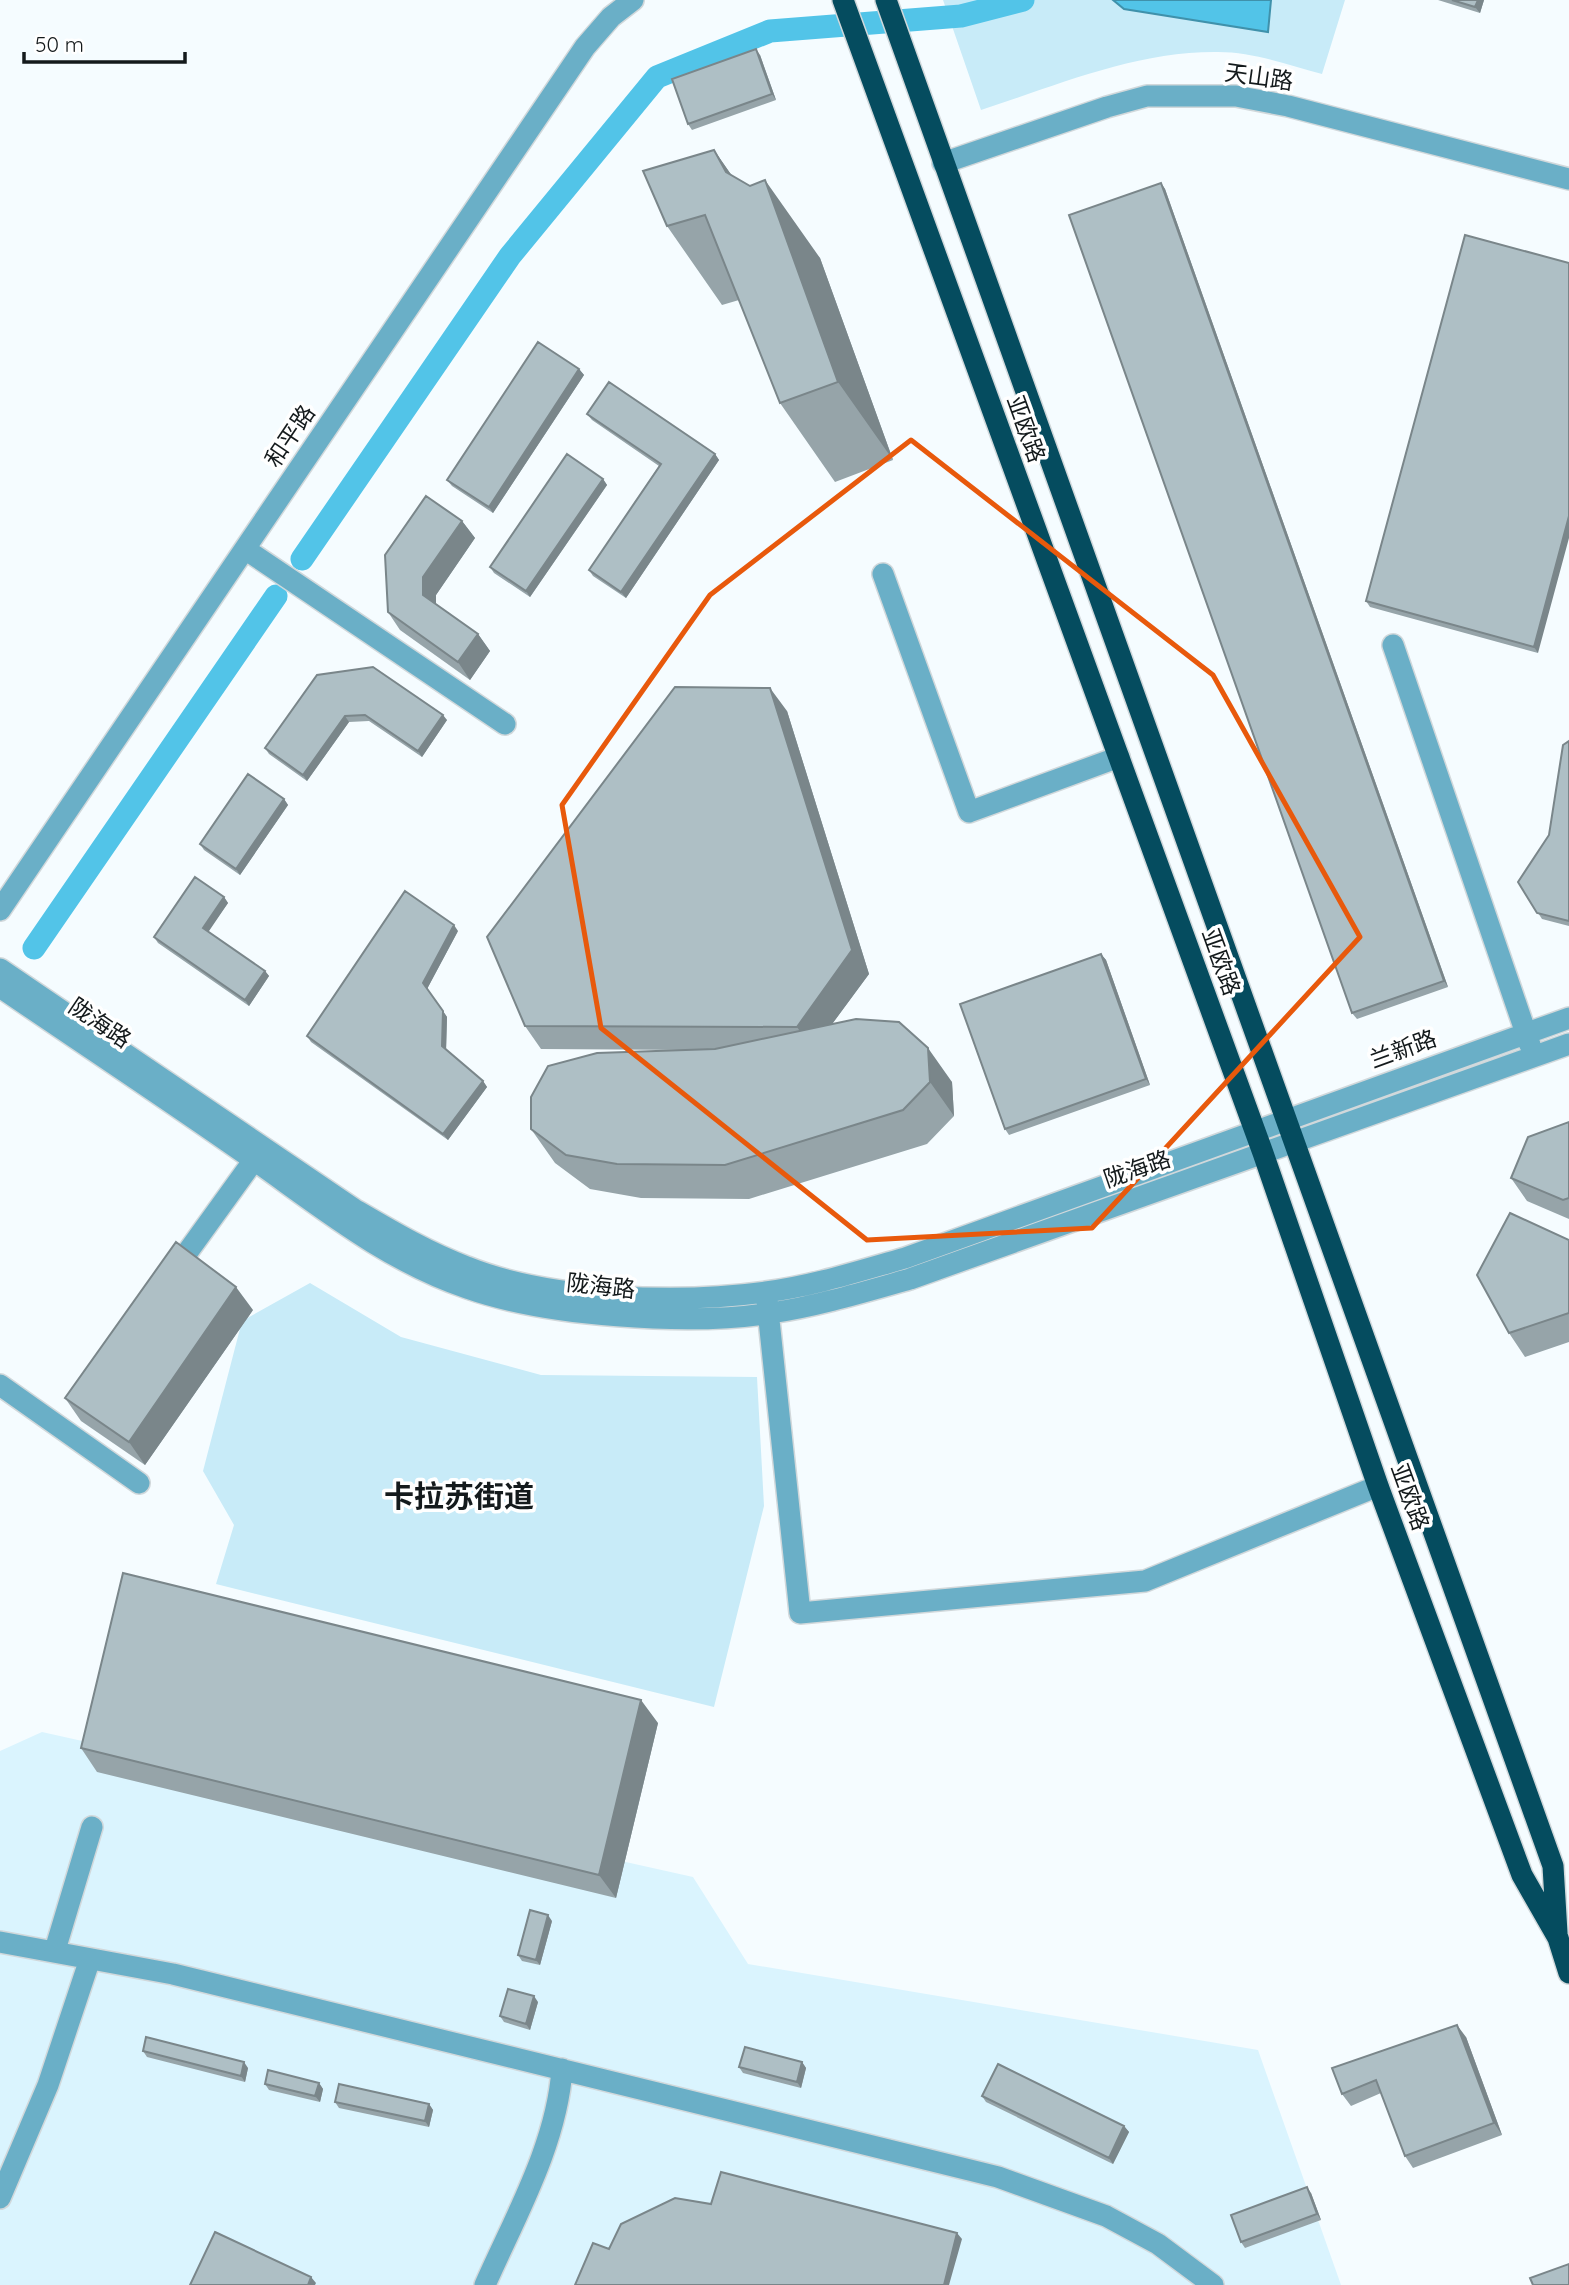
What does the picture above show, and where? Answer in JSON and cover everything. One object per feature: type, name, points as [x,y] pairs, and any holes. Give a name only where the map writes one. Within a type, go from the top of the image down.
[{"type":"highway","name":"亚欧路","points":[[843,0],[906,181],[1263,1153],[1378,1486],[1522,1875],[1558,1938],[1569,1973]]},
{"type":"highway","name":"亚欧路","points":[[886,0],[1286,1119],[1561,1863],[1558,1938]]},
{"type":"street","name":"和平路","points":[[0,910],[585,47],[611,17],[633,0]]},
{"type":"street","name":"天山路","points":[[943,163],[1147,96],[1236,96],[1287,106],[1569,178]]},
{"type":"street","points":[[245,549],[505,724]]},
{"type":"street","points":[[883,574],[969,812],[1119,757]]},
{"type":"street","points":[[1393,645],[1525,1034],[1535,1056]]},
{"type":"street","name":"陇海路","points":[[0,969],[354,1209],[415,1244],[468,1268],[554,1291],[768,1303],[838,1277],[905,1258],[1254,1130]]},
{"type":"street","name":"陇海路","points":[[0,987],[254,1160],[340,1222],[400,1259],[467,1288],[548,1308],[642,1317],[768,1303],[844,1298],[910,1279],[1263,1153]]},
{"type":"street","name":"兰新路","points":[[1254,1130],[1569,1018]]},
{"type":"street","points":[[1263,1153],[1569,1044]]},
{"type":"street","points":[[159,1291],[254,1160]]},
{"type":"street","points":[[768,1303],[800,1613],[1144,1581],[1378,1486]]},
{"type":"street","points":[[0,1385],[139,1483]]},
{"type":"street","points":[[55,1950],[92,1827]]},
{"type":"street","points":[[0,1942],[55,1950],[173,1974],[998,2177],[1106,2216],[1158,2244],[1213,2285]]},
{"type":"street","points":[[0,2198],[48,2085],[90,1959]]},
{"type":"street","points":[[485,2285],[541,2157],[561,2086],[562,2068]]},
{"type":"highlighted area","points":[[911,440],[1213,675],[1360,937],[1092,1228],[867,1240],[601,1028],[562,805],[710,595]]},
{"type":"shaded area","points":[[943,0],[1345,0],[1322,74],[1244,54],[1187,53],[1098,71],[981,110]]},
{"type":"shaded area","points":[[310,1283],[401,1337],[541,1375],[757,1377],[764,1506],[714,1707],[216,1584],[234,1525],[203,1471],[242,1321]]},
{"type":"shaded area","points":[[42,1732],[693,1877],[748,1964],[1258,2050],[1341,2285],[0,2285],[0,1751]]},
{"type":"water","points":[[1113,0],[1271,0],[1268,32],[1124,9]]},
{"type":"building","points":[[1452,0],[1478,0],[1475,7]]},
{"type":"building","points":[[756,49],[772,94],[688,124],[672,79]]},
{"type":"building","points":[[714,150],[726,172],[750,186],[765,180],[838,382],[780,403],[705,215],[667,226],[643,171]]},
{"type":"building","points":[[1161,183],[1444,981],[1352,1013],[1069,215]]},
{"type":"building","points":[[1465,235],[1569,263],[1569,516],[1534,647],[1366,601]]},
{"type":"building","points":[[538,342],[579,369],[489,507],[447,480]]},
{"type":"building","points":[[609,382],[715,454],[621,592],[589,570],[661,464],[587,414]]},
{"type":"building","points":[[567,454],[603,479],[526,591],[490,567]]},
{"type":"building","points":[[426,496],[462,521],[423,577],[423,595],[478,634],[458,662],[388,612],[385,555]]},
{"type":"building","points":[[373,667],[443,715],[418,751],[365,715],[345,716],[303,775],[265,748],[317,675]]},
{"type":"building","points":[[675,687],[770,688],[852,950],[797,1027],[525,1026],[487,937]]},
{"type":"building","points":[[1569,741],[1569,921],[1537,913],[1518,882],[1549,835],[1563,745]]},
{"type":"building","points":[[248,774],[284,799],[236,869],[200,844]]},
{"type":"building","points":[[195,877],[224,897],[203,928],[265,971],[245,1000],[154,937]]},
{"type":"building","points":[[405,891],[454,925],[423,983],[443,1011],[442,1046],[483,1081],[443,1134],[307,1036]]},
{"type":"building","points":[[1101,954],[1146,1079],[1005,1129],[960,1004]]},
{"type":"building","points":[[856,1019],[899,1022],[928,1048],[930,1082],[903,1110],[725,1165],[617,1164],[566,1155],[531,1129],[531,1097],[548,1066],[597,1053],[715,1049]]},
{"type":"building","points":[[1569,1122],[1569,1198],[1563,1200],[1511,1178],[1528,1137]]},
{"type":"building","points":[[1510,1213],[1569,1240],[1569,1313],[1509,1333],[1477,1275]]},
{"type":"building","points":[[176,1242],[236,1287],[129,1442],[65,1398]]},
{"type":"building","points":[[123,1573],[641,1700],[599,1875],[81,1748]]},
{"type":"building","points":[[530,1910],[548,1915],[536,1960],[518,1955]]},
{"type":"building","points":[[508,1989],[534,1996],[526,2024],[500,2016]]},
{"type":"building","points":[[1457,2025],[1494,2123],[1405,2156],[1376,2080],[1342,2094],[1332,2068]]},
{"type":"building","points":[[146,2037],[244,2062],[241,2076],[143,2051]]},
{"type":"building","points":[[745,2047],[802,2062],[797,2082],[739,2067]]},
{"type":"building","points":[[998,2064],[1124,2126],[1109,2158],[982,2096]]},
{"type":"building","points":[[268,2070],[319,2083],[315,2096],[265,2084]]},
{"type":"building","points":[[339,2084],[429,2104],[425,2121],[335,2102]]},
{"type":"building","points":[[721,2172],[957,2233],[944,2285],[575,2285],[593,2243],[609,2249],[621,2224],[675,2198],[711,2204]]},
{"type":"building","points":[[1307,2187],[1317,2214],[1241,2242],[1231,2215]]},
{"type":"building","points":[[215,2232],[311,2277],[308,2285],[190,2285]]},
{"type":"building","points":[[1569,2264],[1569,2285],[1533,2285],[1530,2278]]},
{"type":"waterway","points":[[302,559],[510,256],[657,77],[770,31],[961,16],[1023,0]]},
{"type":"waterway","points":[[34,948],[276,596]]},
{"type":"district","name":"卡拉苏街道","points":[[459,1497]]}]
